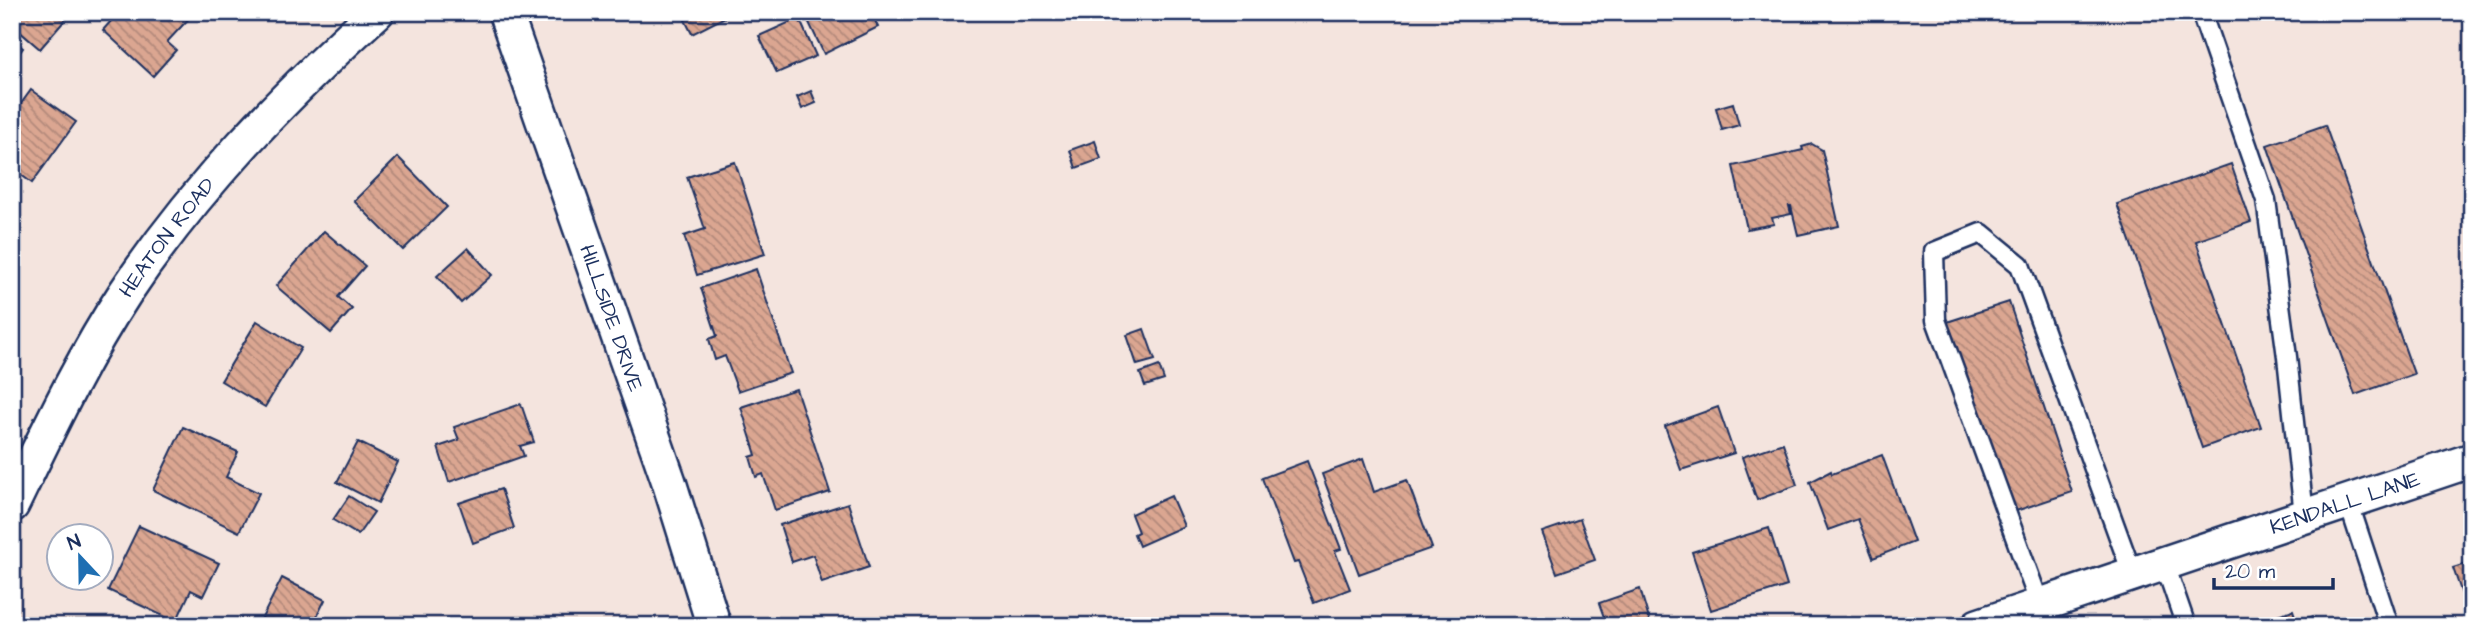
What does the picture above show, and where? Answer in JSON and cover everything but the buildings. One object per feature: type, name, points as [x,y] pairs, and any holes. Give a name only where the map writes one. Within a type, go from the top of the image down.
[{"type":"street","name":"HEATON ROAD","points":[[12,505],[63,398],[124,294],[169,232],[224,164],[307,75],[377,12]]},
{"type":"street","name":"HILLSIDE DRIVE","points":[[505,12],[669,482],[714,626]]},
{"type":"street","name":"KENDALL LANE","points":[[1978,626],[2472,460]]},
{"type":"lane","points":[[2201,12],[2266,200],[2304,515]]},
{"type":"lane","points":[[2040,605],[1936,320],[1934,252],[1981,233],[2020,265],[2132,573]]},
{"type":"lane","points":[[2348,501],[2389,626]]},
{"type":"lane","points":[[2164,562],[2186,626]]}]
